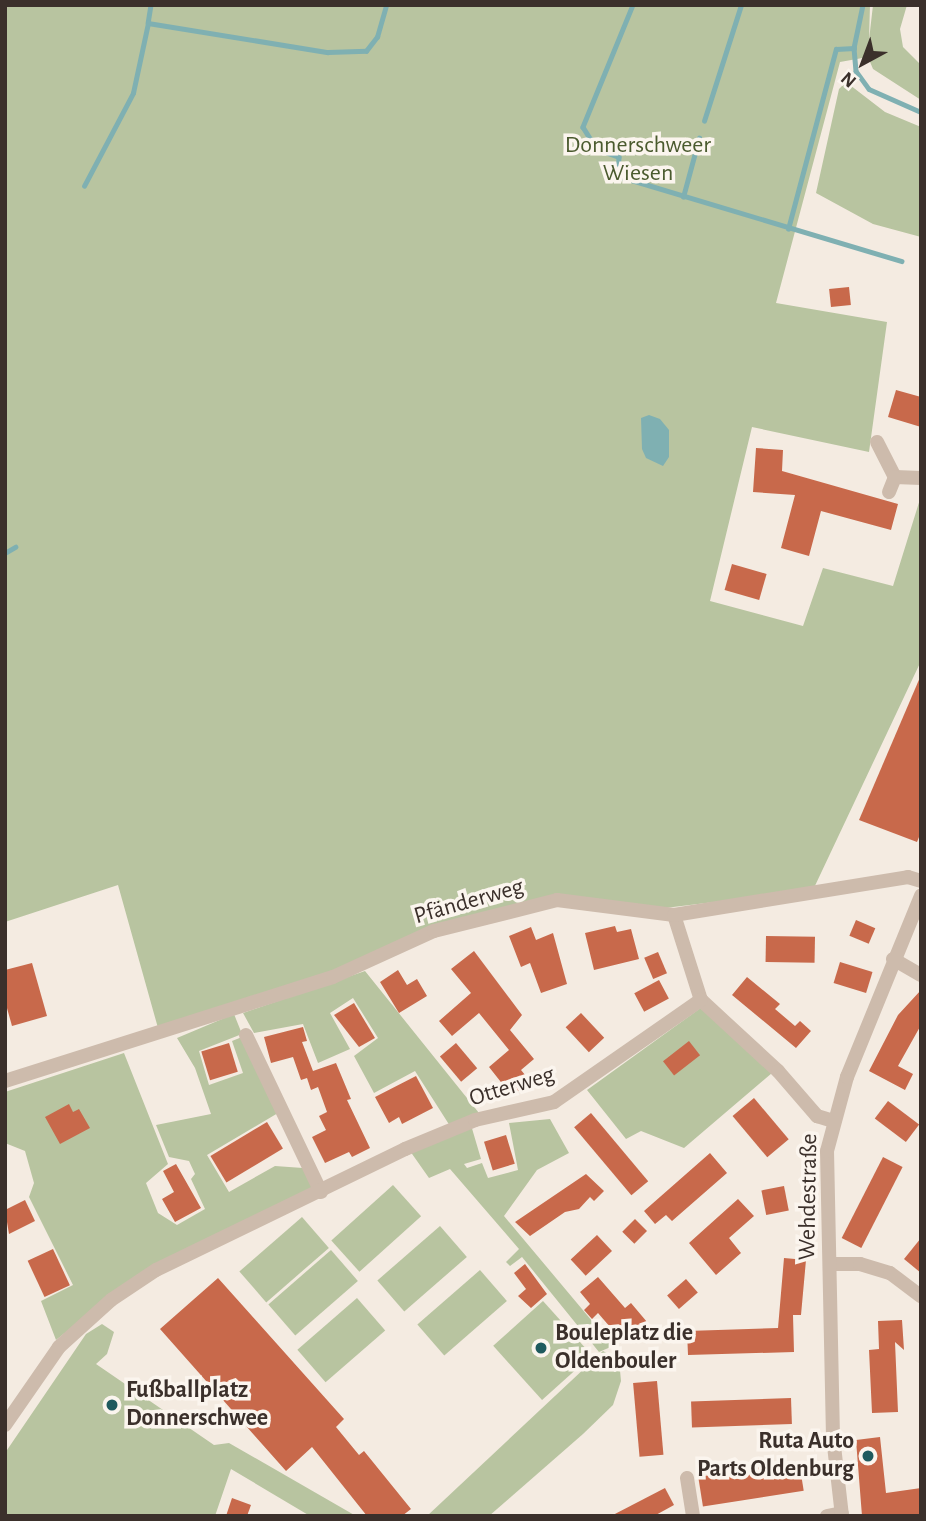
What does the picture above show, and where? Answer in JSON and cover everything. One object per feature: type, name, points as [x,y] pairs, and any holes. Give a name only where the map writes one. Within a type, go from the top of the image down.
[{"type":"street","points":[[877,442],[885,466],[895,477],[921,478]]},
{"type":"street","points":[[889,492],[895,477]]},
{"type":"street","name":"Pfänderweg","points":[[5,1081],[333,977],[434,932],[557,900],[674,915],[908,877],[921,881]]},
{"type":"street","name":"Wehdestraße","points":[[837,1515],[827,1151],[833,1121],[893,959],[921,896]]},
{"type":"street","points":[[674,915],[702,1000],[778,1071],[817,1116],[833,1121]]},
{"type":"street","points":[[893,959],[921,975]]},
{"type":"street","name":"Otterweg","points":[[5,1425],[59,1348],[111,1300],[156,1270],[475,1120],[554,1102],[702,1000]]},
{"type":"street","points":[[246,1035],[321,1192]]},
{"type":"street","points":[[830,1264],[860,1264],[890,1273],[921,1296]]},
{"type":"street","points":[[687,1478],[693,1516]]},
{"type":"green space","name":"Donnerschweer Wiesen","points":[[5,5],[870,5],[869,40],[873,5],[907,5],[900,29],[903,47],[921,65],[921,100],[873,69],[868,57],[840,62],[776,303],[887,322],[869,452],[752,427],[710,601],[803,626],[823,568],[893,586],[921,496],[921,661],[813,890],[665,908],[553,895],[330,975],[158,1028],[118,885],[5,922]]},
{"type":"green space","points":[[846,82],[885,112],[921,127],[921,237],[873,224],[816,193],[839,89]]},
{"type":"green space","points":[[365,971],[479,1113],[450,1126],[415,1071],[374,1093],[354,1056],[378,1038],[353,998],[330,1013],[350,1049],[318,1063],[303,1024],[254,1033],[243,1013]]},
{"type":"green space","points":[[702,1007],[772,1073],[684,1148],[641,1131],[626,1139],[587,1090]]},
{"type":"green space","points":[[234,1014],[242,1034],[199,1051],[209,1085],[243,1073],[232,1041],[242,1037],[278,1113],[207,1155],[229,1192],[275,1166],[303,1168],[314,1189],[137,1275],[56,1340],[41,1301],[73,1285],[29,1197],[34,1183],[25,1151],[5,1143],[5,1092],[124,1053],[168,1164],[146,1183],[158,1213],[177,1225],[205,1209],[191,1179],[195,1174],[189,1161],[169,1157],[156,1125],[211,1114],[195,1068],[177,1038]]},
{"type":"green space","points":[[550,1119],[569,1153],[537,1170],[504,1216],[613,1346],[599,1352],[522,1257],[510,1266],[506,1262],[519,1249],[450,1169],[429,1178],[410,1151],[471,1125],[481,1159],[464,1164],[467,1168],[482,1163],[488,1178],[518,1170],[509,1123]]},
{"type":"green space","points":[[393,1185],[421,1216],[359,1272],[331,1241]]},
{"type":"green space","points":[[302,1217],[329,1248],[266,1302],[239,1271]]},
{"type":"green space","points":[[440,1226],[467,1257],[404,1311],[377,1280]]},
{"type":"green space","points":[[331,1250],[358,1281],[295,1335],[268,1304]]},
{"type":"green space","points":[[480,1270],[507,1301],[444,1355],[417,1324]]},
{"type":"green space","points":[[357,1298],[385,1330],[326,1382],[297,1350]]},
{"type":"green space","name":"Bouleplatz die Oldenbouler","points":[[543,1301],[592,1355],[542,1400],[493,1346]]},
{"type":"green space","name":"Fußballplatz Donnerschwee","points":[[102,1324],[114,1332],[107,1354],[96,1364],[214,1445],[229,1443],[356,1516],[310,1516],[231,1469],[215,1516],[5,1516],[5,1453],[86,1334]]},
{"type":"green space","points":[[603,1351],[619,1360],[621,1381],[613,1405],[583,1434],[489,1516],[427,1516]]},
{"type":"water","points":[[649,415],[660,419],[669,430],[669,457],[663,466],[646,458],[642,449],[641,418]]},
{"type":"building","points":[[849,287],[851,305],[831,307],[829,289]]},
{"type":"building","points":[[896,390],[921,397],[921,427],[888,417]]},
{"type":"building","points":[[756,448],[783,450],[782,471],[898,504],[891,530],[821,511],[809,556],[781,548],[795,495],[753,492]]},
{"type":"building","points":[[732,564],[767,574],[759,600],[725,590]]},
{"type":"building","points":[[921,675],[921,832],[917,842],[859,820]]},
{"type":"building","points":[[856,920],[875,928],[869,944],[849,936]]},
{"type":"building","points":[[615,926],[617,932],[631,929],[639,959],[594,970],[585,933]]},
{"type":"building","points":[[531,927],[536,940],[553,933],[567,984],[541,993],[530,963],[521,967],[509,936]]},
{"type":"building","points":[[766,936],[815,937],[815,963],[766,962]]},
{"type":"building","points":[[474,951],[522,1015],[510,1030],[534,1059],[521,1070],[530,1081],[512,1096],[489,1067],[509,1050],[479,1013],[452,1036],[439,1021],[471,993],[451,969]]},
{"type":"building","points":[[658,952],[667,973],[653,979],[644,958]]},
{"type":"building","points":[[840,962],[873,972],[866,993],[834,983]]},
{"type":"building","points":[[32,963],[47,1016],[12,1026],[5,1001],[5,970]]},
{"type":"building","points":[[398,970],[407,985],[417,979],[427,996],[399,1013],[380,982]]},
{"type":"building","points":[[747,977],[780,1004],[775,1009],[795,1026],[800,1021],[811,1031],[796,1048],[732,995]]},
{"type":"building","points":[[659,980],[669,999],[644,1012],[634,993]]},
{"type":"building","points":[[921,990],[921,1025],[898,1066],[913,1074],[905,1090],[869,1071],[898,1015]]},
{"type":"building","points":[[354,1003],[375,1038],[359,1047],[334,1015]]},
{"type":"building","points":[[581,1013],[604,1038],[589,1052],[566,1027]]},
{"type":"building","points":[[303,1027],[307,1041],[302,1042],[313,1071],[336,1063],[351,1099],[347,1100],[370,1148],[352,1157],[349,1152],[325,1163],[312,1137],[326,1130],[319,1116],[327,1112],[318,1087],[311,1090],[307,1078],[301,1080],[293,1057],[271,1063],[264,1037]]},
{"type":"building","points":[[689,1041],[700,1055],[674,1076],[663,1061]]},
{"type":"building","points":[[229,1043],[238,1072],[210,1080],[201,1051]]},
{"type":"building","points":[[456,1043],[477,1068],[461,1082],[440,1056]]},
{"type":"building","points":[[416,1076],[433,1108],[402,1124],[399,1117],[389,1123],[375,1097]]},
{"type":"building","points":[[754,1098],[789,1139],[767,1157],[733,1116]]},
{"type":"building","points":[[888,1101],[919,1124],[906,1142],[875,1119]]},
{"type":"building","points":[[69,1104],[73,1112],[79,1109],[90,1128],[60,1144],[45,1117]]},
{"type":"building","points":[[591,1113],[648,1181],[631,1195],[574,1127]]},
{"type":"building","points":[[267,1122],[283,1149],[226,1183],[210,1156]]},
{"type":"building","points":[[506,1135],[515,1164],[493,1170],[484,1142]]},
{"type":"building","points":[[710,1153],[727,1173],[672,1221],[666,1215],[655,1224],[644,1211]]},
{"type":"building","points":[[883,1157],[903,1167],[861,1248],[842,1238]]},
{"type":"building","points":[[176,1164],[201,1208],[175,1222],[162,1199],[174,1192],[163,1171]]},
{"type":"building","points":[[586,1174],[604,1191],[594,1201],[590,1197],[579,1209],[565,1212],[530,1236],[515,1222]]},
{"type":"building","points":[[784,1186],[789,1211],[766,1215],[761,1190]]},
{"type":"building","points":[[738,1199],[754,1216],[729,1238],[741,1253],[716,1275],[689,1243]]},
{"type":"building","points":[[25,1200],[35,1221],[9,1234],[5,1210]]},
{"type":"building","points":[[635,1219],[647,1231],[634,1244],[622,1232]]},
{"type":"building","points":[[597,1235],[612,1251],[586,1276],[571,1260]]},
{"type":"building","points":[[921,1238],[921,1273],[904,1259]]},
{"type":"building","points":[[53,1249],[70,1285],[45,1297],[28,1261]]},
{"type":"building","points":[[784,1258],[806,1260],[801,1315],[793,1315],[794,1352],[688,1355],[687,1331],[778,1328]]},
{"type":"building","points":[[525,1264],[547,1294],[531,1308],[518,1296],[526,1289],[514,1273]]},
{"type":"building","points":[[598,1277],[625,1308],[631,1303],[647,1322],[623,1342],[598,1313],[592,1319],[584,1310],[590,1304],[580,1292]]},
{"type":"building","points":[[218,1278],[344,1419],[336,1427],[359,1455],[364,1451],[411,1509],[402,1516],[367,1516],[312,1447],[286,1471],[160,1329]]},
{"type":"building","points":[[686,1279],[698,1293],[679,1309],[667,1295]]},
{"type":"building","points":[[902,1320],[904,1350],[895,1342],[898,1412],[872,1413],[869,1350],[879,1349],[878,1321]]},
{"type":"building","points":[[657,1381],[663,1455],[640,1457],[633,1383]]},
{"type":"building","points":[[791,1398],[792,1424],[692,1427],[691,1401]]},
{"type":"building","points":[[880,1437],[886,1493],[921,1488],[921,1516],[862,1516],[856,1440]]},
{"type":"building","points":[[799,1461],[804,1491],[703,1507],[698,1477]]},
{"type":"building","points":[[665,1488],[674,1505],[654,1516],[611,1516]]},
{"type":"building","points":[[232,1498],[251,1505],[247,1516],[226,1516]]},
{"type":"waterway","points":[[151,5],[148,23],[328,52],[366,51],[377,37],[386,5]]},
{"type":"waterway","points":[[633,5],[583,127],[597,149],[619,157],[618,176],[902,261]]},
{"type":"waterway","points":[[704,121],[741,5]]},
{"type":"waterway","points":[[863,5],[854,48],[856,71],[869,89],[921,112]]},
{"type":"waterway","points":[[84,186],[133,93],[148,23]]},
{"type":"waterway","points":[[788,229],[836,49],[854,48]]},
{"type":"waterway","points":[[683,197],[699,138]]},
{"type":"waterway","points":[[5,553],[15,547]]},
{"type":"place","name":"Bouleplatz die Oldenbouler","points":[[541,1348]]},
{"type":"place","name":"Fußballplatz Donnerschwee","points":[[112,1405]]},
{"type":"place","name":"Ruta Auto Parts Oldenburg","points":[[868,1456]]}]
